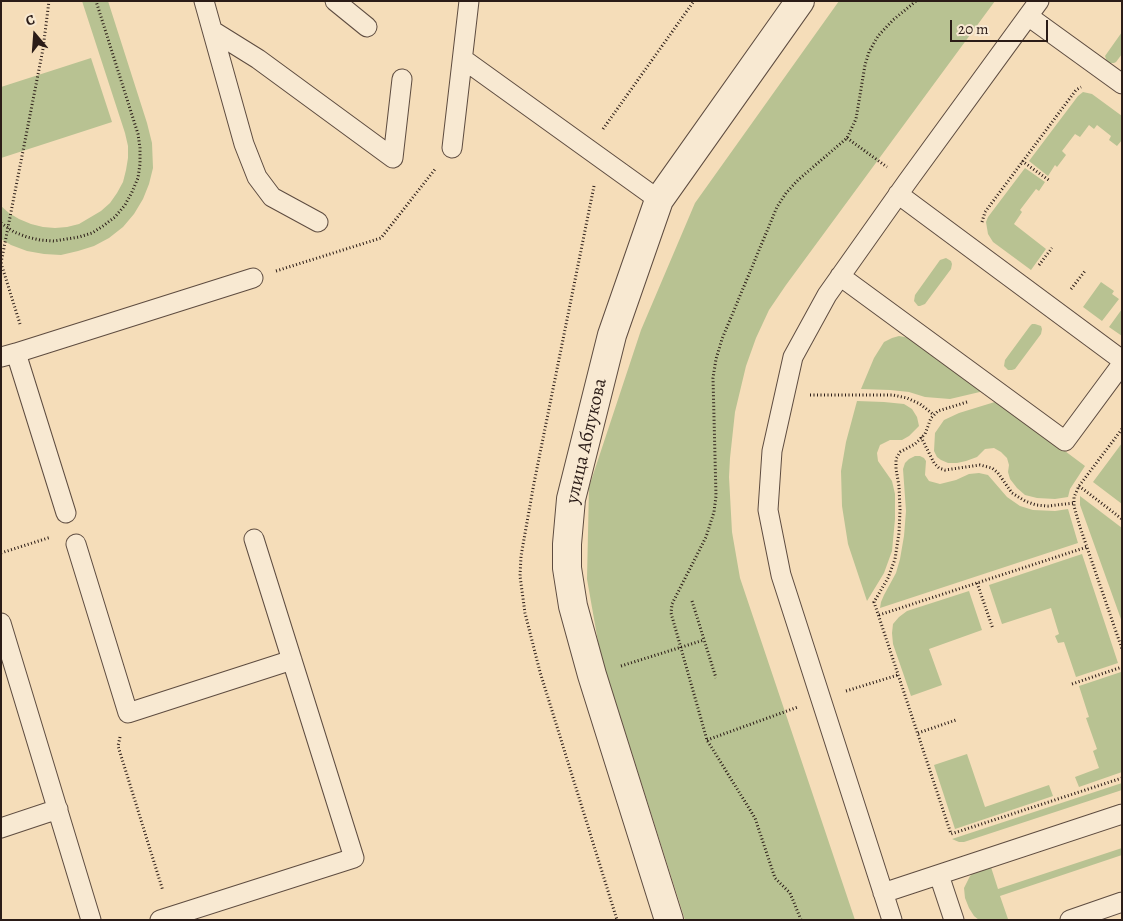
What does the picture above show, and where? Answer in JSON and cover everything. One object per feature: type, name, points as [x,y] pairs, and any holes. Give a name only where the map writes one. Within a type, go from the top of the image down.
[{"type":"street","name":"улица Аблукова","points":[[669,920],[592,675],[573,606],[567,568],[571,499],[612,335],[660,200],[800,1]]},
{"type":"lane","points":[[204,1],[244,144],[257,177],[272,197],[318,222]]},
{"type":"lane","points":[[335,1],[367,27]]},
{"type":"lane","points":[[452,148],[469,1]]},
{"type":"lane","points":[[892,920],[781,575],[768,510],[772,451],[793,357],[826,295],[1034,9],[1122,84]]},
{"type":"lane","points":[[213,31],[258,59],[393,158],[402,79]]},
{"type":"lane","points":[[463,59],[660,200]]},
{"type":"lane","points":[[840,276],[1065,441],[1122,362],[903,188]]},
{"type":"lane","points":[[66,513],[15,353],[253,278]]},
{"type":"lane","points":[[165,918],[354,858],[254,539]]},
{"type":"lane","points":[[76,544],[128,713],[292,660]]},
{"type":"lane","points":[[1,622],[91,920]]},
{"type":"lane","points":[[1,828],[58,810]]},
{"type":"lane","points":[[883,893],[1122,814]]},
{"type":"lane","points":[[939,875],[954,920]]},
{"type":"lane","points":[[1070,920],[1122,902]]},
{"type":"path","points":[[15,353],[1,263],[43,48],[49,1]]},
{"type":"path","points":[[1,223],[14,232],[40,240],[54,241],[92,233],[115,216],[125,205],[138,178],[140,148],[138,134],[96,1]]},
{"type":"path","points":[[589,150],[694,1]]},
{"type":"path","points":[[981,227],[985,212],[1022,161],[1076,90],[1086,87]]},
{"type":"path","points":[[847,138],[903,188]]},
{"type":"path","points":[[253,278],[380,238],[452,148]]},
{"type":"path","points":[[1022,161],[1050,181]]},
{"type":"path","points":[[596,180],[534,483],[521,556],[520,576],[525,612],[540,672],[617,920]]},
{"type":"path","points":[[1036,269],[1052,248]]},
{"type":"path","points":[[1069,293],[1086,271]]},
{"type":"path","points":[[1000,393],[938,411],[931,418],[925,434],[915,444],[900,452],[896,459],[900,510],[895,559],[888,578],[874,602],[951,834],[1122,778]]},
{"type":"path","points":[[784,395],[893,395],[907,398],[920,404],[934,415]]},
{"type":"path","points":[[1122,430],[1079,486],[1074,497],[1078,521],[1122,649]]},
{"type":"path","points":[[921,437],[934,463],[939,468],[945,470],[980,465],[992,468],[998,473],[1012,493],[1025,501],[1036,505],[1048,506],[1074,503]]},
{"type":"path","points":[[1079,486],[1122,519]]},
{"type":"path","points":[[879,615],[1087,547]]},
{"type":"path","points":[[977,583],[993,628]]},
{"type":"path","points":[[692,601],[716,678]]},
{"type":"path","points":[[592,675],[704,640]]},
{"type":"path","points":[[1072,684],[1122,667]]},
{"type":"path","points":[[707,740],[785,711]]},
{"type":"path","points":[[128,713],[118,746],[165,918]]},
{"type":"path","points":[[918,734],[956,720]]},
{"type":"green space","points":[[82,1],[108,1],[147,123],[152,143],[153,168],[143,199],[134,214],[123,227],[109,238],[94,246],[61,255],[27,251],[1,239],[1,206],[19,219],[43,227],[67,227],[79,224],[101,211],[110,203],[123,182],[126,170],[128,146],[125,133]]},
{"type":"green space","points":[[839,1],[995,1],[769,310],[746,366],[735,412],[729,477],[732,532],[740,578],[855,920],[685,920],[600,653],[587,579],[589,487],[641,330],[695,203]]},
{"type":"green space","points":[[1122,32],[1122,54],[1116,62],[1109,63],[1105,56]]},
{"type":"green space","points":[[91,58],[112,122],[1,158],[1,87]]},
{"type":"green space","points":[[1083,92],[1092,94],[1122,116],[1122,140],[1117,146],[1109,140],[1111,136],[1097,125],[1094,129],[1089,125],[1080,137],[1075,134],[1062,151],[1066,155],[1057,167],[1055,165],[1048,176],[1029,161]]},
{"type":"green space","points":[[1025,168],[1045,182],[1039,191],[1036,189],[1020,210],[1022,212],[1014,224],[1046,249],[1031,270],[993,242],[988,234],[986,222]]},
{"type":"green space","points":[[946,258],[951,261],[951,269],[925,304],[918,306],[914,301],[915,295],[940,260]]},
{"type":"green space","points":[[1101,282],[1114,291],[1112,294],[1119,299],[1102,321],[1083,307]]},
{"type":"green space","points":[[1122,309],[1122,336],[1109,327]]},
{"type":"green space","points":[[1032,324],[1041,326],[1041,334],[1015,369],[1008,370],[1004,366],[1005,360]]},
{"type":"green space","points":[[899,336],[910,338],[984,391],[950,399],[925,397],[909,392],[861,389],[874,358],[884,342]]},
{"type":"green space","points":[[857,401],[904,404],[912,409],[917,417],[919,426],[902,440],[890,440],[880,445],[877,453],[878,461],[892,481],[895,494],[895,519],[892,551],[884,573],[867,601],[848,544],[842,506],[841,471],[846,442]]},
{"type":"green space","points":[[998,401],[1085,466],[1070,489],[1068,497],[1055,499],[1025,495],[1010,479],[1007,458],[994,448],[985,449],[977,457],[957,463],[948,463],[937,457],[934,451],[935,433],[944,420],[959,413]]},
{"type":"green space","points":[[1122,443],[1122,504],[1093,482]]},
{"type":"green space","points":[[915,456],[920,456],[926,461],[925,475],[929,481],[940,484],[969,474],[979,473],[988,475],[1007,497],[1020,506],[1033,510],[1055,511],[1068,509],[1078,543],[880,608],[884,595],[896,573],[904,536],[906,511],[903,469],[905,463]]},
{"type":"green space","points":[[1080,496],[1122,528],[1122,622],[1080,505]]},
{"type":"green space","points":[[1082,554],[1118,663],[1076,677],[1064,642],[1058,643],[1055,636],[1059,634],[1051,608],[1002,624],[989,585]]},
{"type":"green space","points":[[969,591],[982,630],[929,649],[942,685],[911,696],[893,644],[893,624],[907,611]]},
{"type":"green space","points":[[1121,672],[1122,772],[1079,787],[1075,777],[1099,768],[1093,751],[1097,749],[1086,718],[1089,717],[1079,686]]},
{"type":"green space","points":[[967,754],[985,807],[1049,785],[1053,796],[955,829],[934,765]]},
{"type":"green space","points":[[1122,783],[1122,790],[964,842],[952,839]]},
{"type":"green space","points":[[1122,848],[1122,855],[1000,896],[1008,919],[979,920],[974,916],[965,898],[964,888],[970,876],[978,869],[990,864],[998,889]]}]
